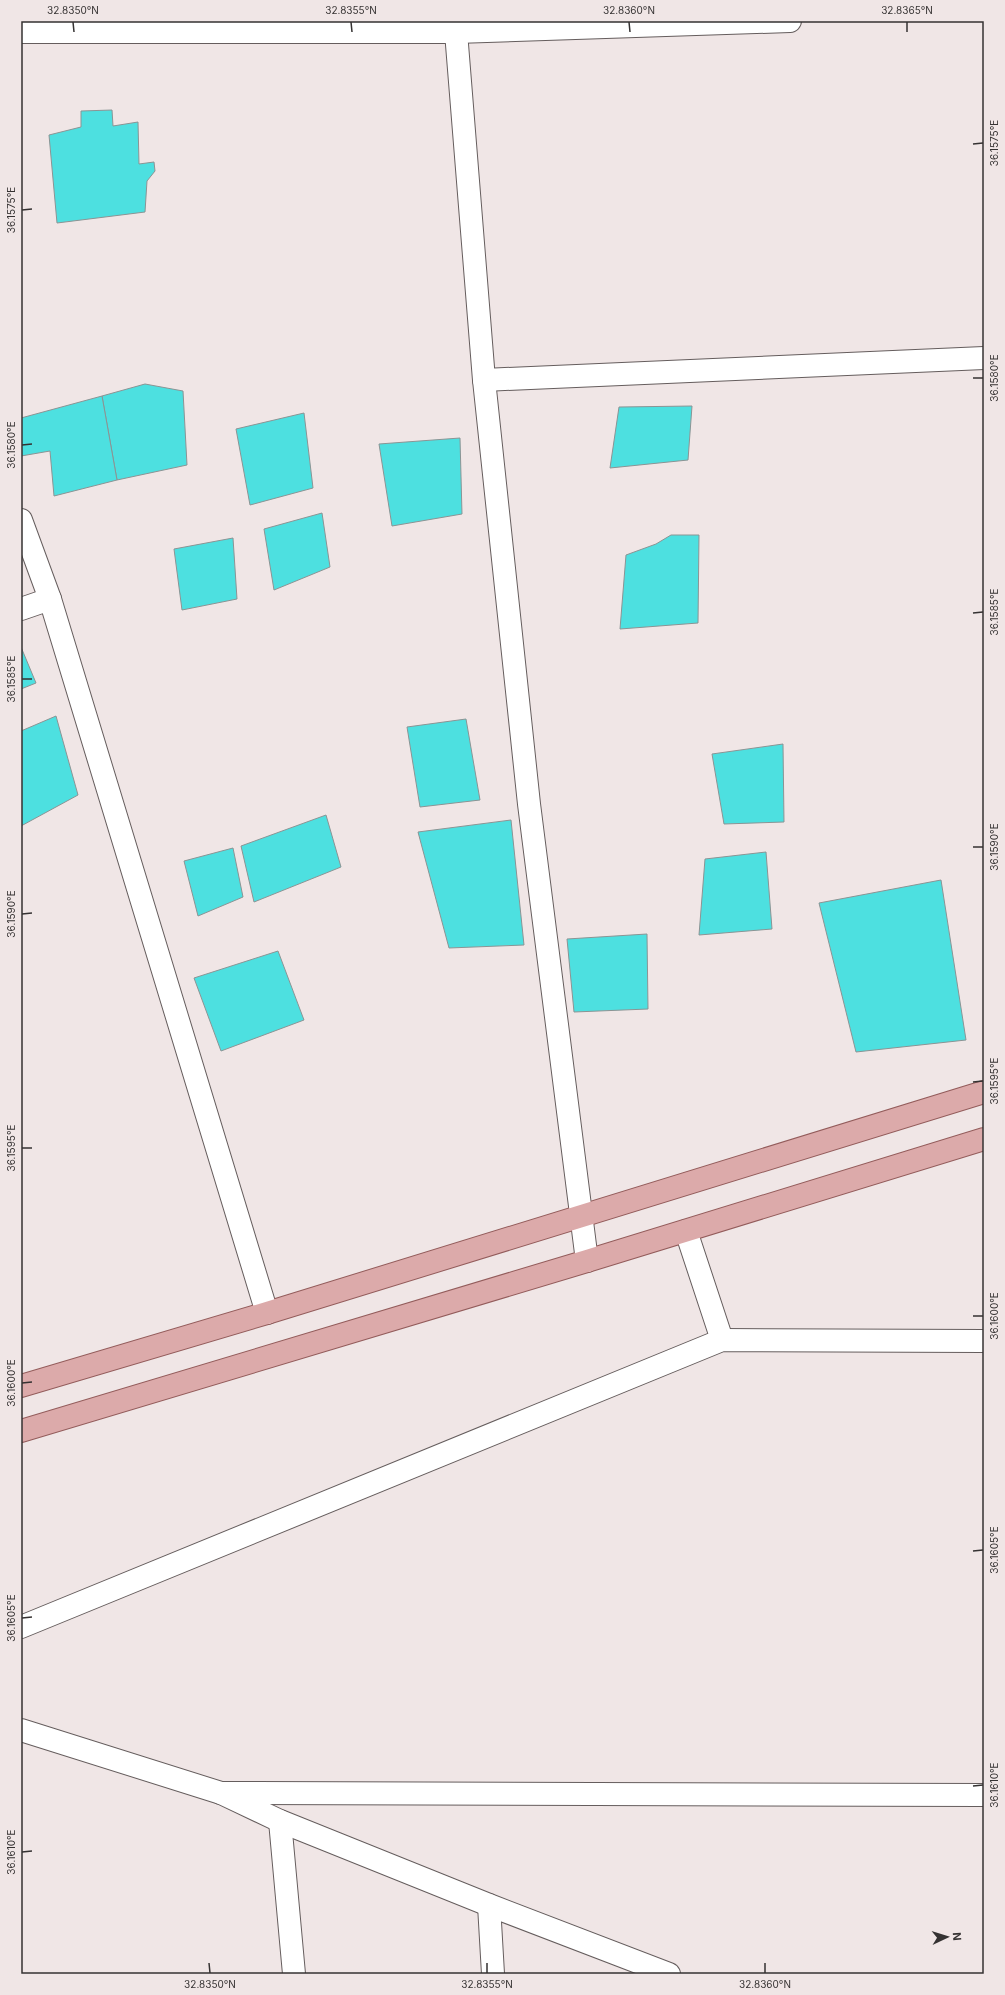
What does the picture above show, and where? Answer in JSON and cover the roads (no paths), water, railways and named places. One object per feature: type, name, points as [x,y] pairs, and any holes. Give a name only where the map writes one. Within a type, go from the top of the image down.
[{"type":"main road","points":[[21,1386],[267,1313],[984,1092]]},
{"type":"main road","points":[[21,1431],[686,1231],[984,1139]]},
{"type":"street","points":[[33,28],[456,32],[790,21]]},
{"type":"street","points":[[456,32],[484,380],[528,804],[587,1261]]},
{"type":"street","points":[[484,380],[984,358]]},
{"type":"street","points":[[21,520],[50,600],[267,1313]]},
{"type":"street","points":[[21,609],[50,600]]},
{"type":"street","points":[[686,1231],[722,1340]]},
{"type":"street","points":[[21,1628],[722,1340],[984,1341]]},
{"type":"street","points":[[21,1730],[221,1793],[280,1821],[489,1905],[670,1974]]},
{"type":"street","points":[[221,1793],[984,1794]]},
{"type":"street","points":[[280,1821],[294,1974]]},
{"type":"street","points":[[489,1905],[493,1974]]}]
